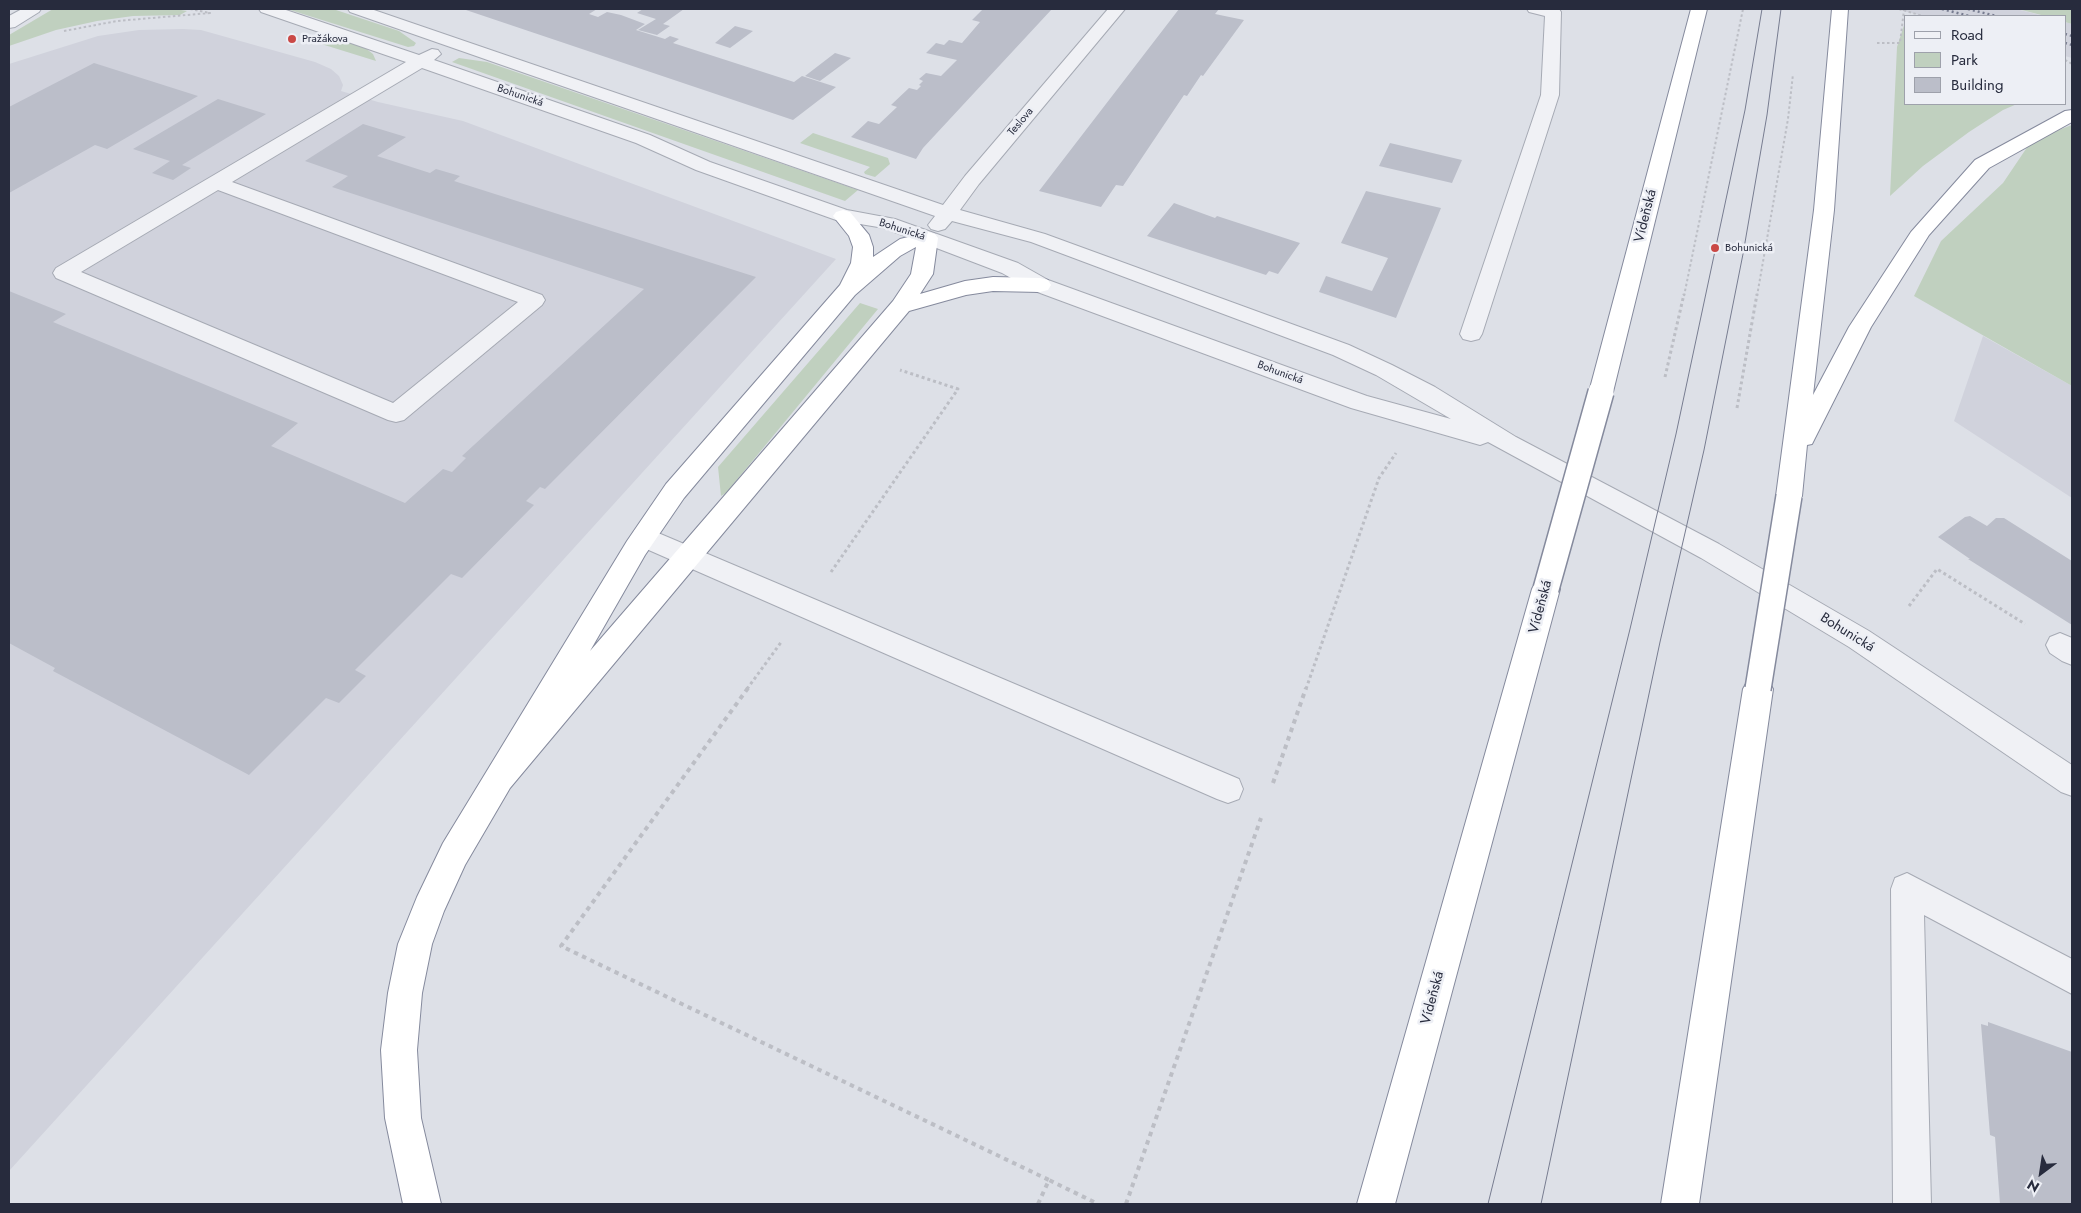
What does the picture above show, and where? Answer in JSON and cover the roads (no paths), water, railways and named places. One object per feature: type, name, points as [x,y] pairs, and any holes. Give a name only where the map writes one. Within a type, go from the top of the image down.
[{"type":"highway","name":"Vídeňská","points":[[1376,1204],[1601,392],[1700,9]]},
{"type":"highway","points":[[1680,1202],[1795,455],[1824,210],[1840,9]]},
{"type":"highway","points":[[1795,455],[1860,328],[1921,232],[1982,164],[2072,115]]},
{"type":"highway","points":[[843,216],[859,235],[863,247],[862,263],[847,290]]},
{"type":"highway","points":[[422,1204],[403,1118],[399,1050],[405,993],[416,944],[429,908],[454,854],[499,778],[644,536],[675,491],[847,290],[893,251],[907,243],[928,238],[922,274],[902,306],[687,555],[499,778]]},
{"type":"highway","points":[[902,306],[965,288],[993,284],[1040,284]]},
{"type":"street","points":[[9,23],[33,9]]},
{"type":"street","name":"Bohunická","points":[[267,9],[421,60],[643,139],[703,166],[843,216],[888,223],[1010,268],[1040,284],[1359,402],[1507,443]]},
{"type":"street","name":"Bohunická","points":[[356,9],[947,213],[1038,238],[1340,350],[1384,370],[1427,393],[1507,443],[1710,551],[1859,639],[2072,782]]},
{"type":"street","name":"Teslova","points":[[928,238],[972,180],[1117,9]]},
{"type":"street","points":[[1471,334],[1550,95],[1544,10]]},
{"type":"street","points":[[214,182],[534,300],[396,414],[64,273],[214,182],[453,42]]},
{"type":"street","points":[[644,536],[1228,788]]},
{"type":"street","points":[[1912,1204],[1907,889],[2072,977]]},
{"type":"tram line","points":[[1488,1204],[1630,629],[1676,434],[1745,110],[1762,9]]},
{"type":"tram line","points":[[1541,1204],[1660,642],[1704,450],[1743,254],[1767,115],[1781,9]]},
{"type":"railway","points":[[1942,9],[1965,15]]},
{"type":"railway","points":[[1968,9],[1992,15]]},
{"type":"railway","points":[[2066,34],[2072,36]]},
{"type":"railway","points":[[2066,43],[2072,45]]},
{"type":"place","name":"Pražákova","points":[[292,39]]},
{"type":"place","name":"Bohunická","points":[[1715,248]]}]
